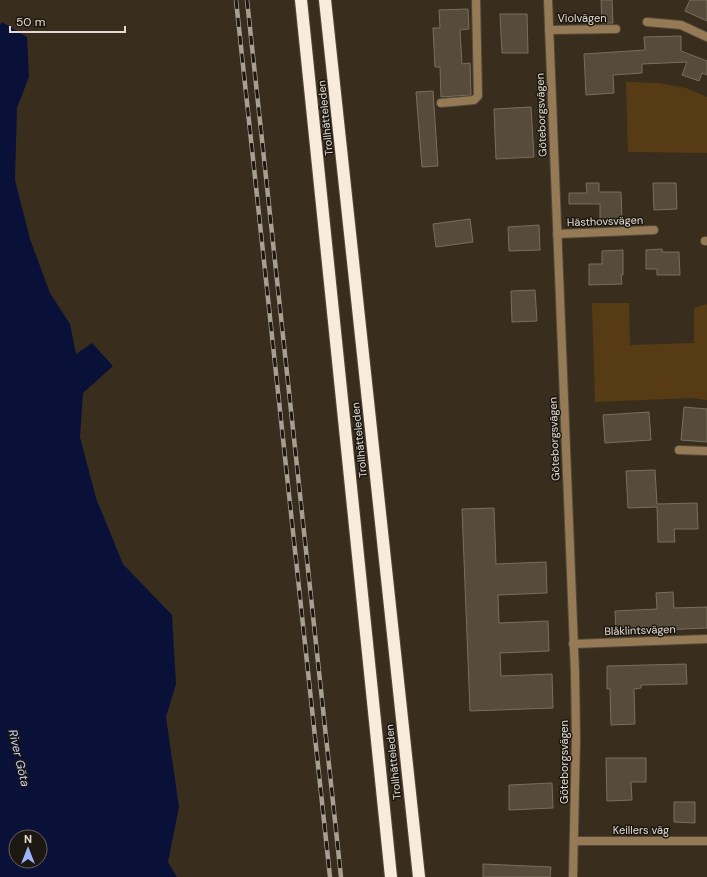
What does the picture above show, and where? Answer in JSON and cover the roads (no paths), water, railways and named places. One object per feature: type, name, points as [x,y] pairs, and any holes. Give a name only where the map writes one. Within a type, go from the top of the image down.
[{"type":"highway","name":"Trollhätteleden","points":[[301,0],[391,877]]},
{"type":"highway","name":"Trollhätteleden","points":[[325,0],[419,877]]},
{"type":"street","points":[[441,103],[474,100],[478,96],[476,0]]},
{"type":"street","name":"Göteborgsvägen","points":[[548,0],[574,644],[576,738],[575,841],[573,877]]},
{"type":"street","points":[[647,22],[681,25],[707,37]]},
{"type":"street","name":"Violvägen","points":[[549,30],[616,29]]},
{"type":"street","name":"Hästhovsvägen","points":[[557,234],[654,230]]},
{"type":"street","points":[[678,450],[707,451]]},
{"type":"street","name":"Blåklintsvägen","points":[[574,644],[707,639]]},
{"type":"street","name":"Keillers väg","points":[[575,841],[707,841]]},
{"type":"water","name":"River Göta","points":[[2,22],[27,37],[29,77],[17,108],[15,180],[30,239],[50,293],[70,324],[76,354],[92,343],[113,366],[83,393],[80,437],[96,498],[123,564],[172,615],[176,684],[166,717],[179,807],[168,862],[177,877],[0,877],[0,25]]},
{"type":"railway","points":[[236,0],[330,877]]},
{"type":"railway","points":[[247,0],[341,877]]}]
